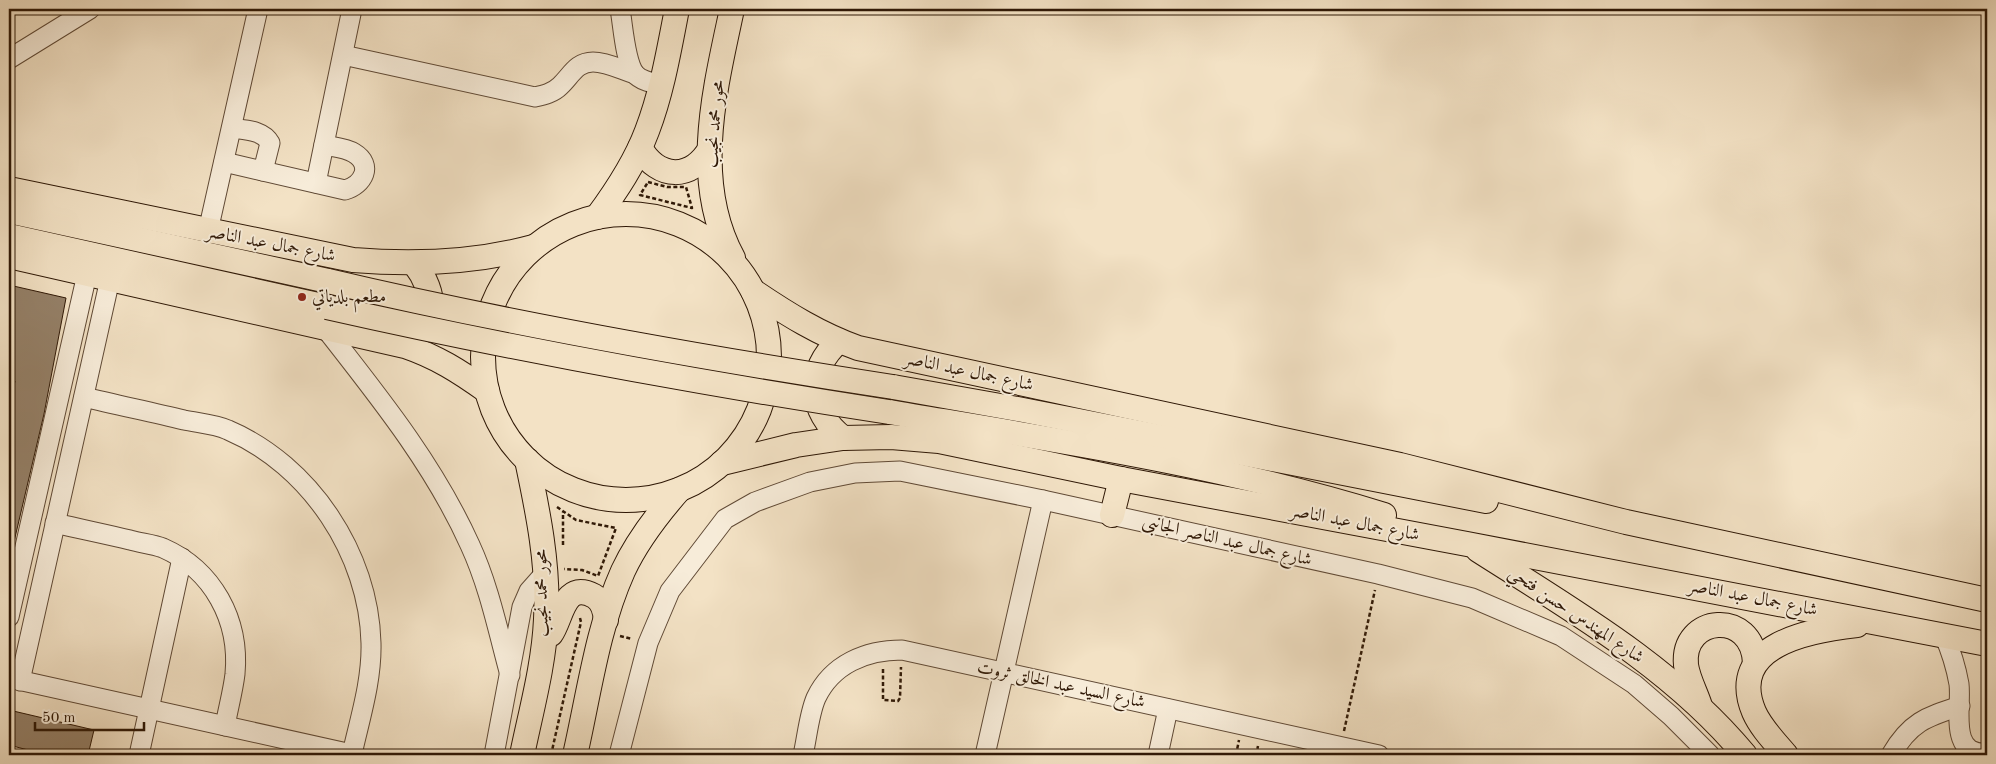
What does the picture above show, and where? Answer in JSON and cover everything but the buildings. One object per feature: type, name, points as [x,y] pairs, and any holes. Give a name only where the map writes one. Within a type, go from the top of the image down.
[{"type":"main road","points":[[597,217],[628,172],[650,124],[661,85],[677,9]]},
{"type":"main road","name":"محور محمد نجيب","points":[[732,9],[720,67],[710,149],[710,179],[716,212],[724,240],[737,266]]},
{"type":"main road","points":[[640,148],[646,159],[656,167],[668,172],[681,172],[693,168],[703,160],[710,149]]},
{"type":"main road","name":"شارع جمال عبد الناصر","points":[[9,189],[353,260],[414,263],[475,259],[506,254],[535,246]]},
{"type":"main road","points":[[9,211],[414,301],[596,338],[1023,410],[1475,500],[1626,522]]},
{"type":"main road","points":[[619,214],[642,215],[677,224],[704,237],[722,250],[737,266],[753,290],[762,312],[768,335],[770,359],[768,382],[762,405],[752,427],[722,463],[702,478],[679,490],[653,497],[626,500],[599,497],[564,485],[548,477],[527,460],[509,440],[500,424],[487,391],[483,368],[483,345],[489,315],[505,281],[518,262],[535,246],[564,228],[597,217],[619,214]]},
{"type":"main road","points":[[9,236],[326,317],[418,351],[453,367],[487,391]]},
{"type":"main road","points":[[9,256],[110,279],[1048,439],[1280,486],[1397,519],[1467,544]]},
{"type":"main road","points":[[414,263],[427,283],[432,306],[429,330],[418,351]]},
{"type":"main road","name":"شارع جمال عبد الناصر","points":[[753,290],[803,324],[839,341],[867,350],[1400,465],[1626,522],[1987,600]]},
{"type":"main road","points":[[839,341],[831,348],[820,366],[816,391],[818,406],[822,415],[835,432],[843,438]]},
{"type":"main road","name":"شارع جمال عبد الناصر","points":[[722,463],[796,445],[843,438],[891,437],[939,441],[1121,479],[1987,644]]},
{"type":"main road","name":"محور محمد نجيب","points":[[522,755],[544,642],[554,566],[539,520],[527,460]]},
{"type":"main road","points":[[1112,515],[1121,479]]},
{"type":"main road","points":[[575,755],[606,620],[616,590],[635,548],[653,521],[679,490]]},
{"type":"main road","name":"شارع المهندس حسن فتحي","points":[[1467,544],[1610,634],[1702,710],[1745,755]]},
{"type":"main road","points":[[544,642],[554,630],[561,606],[566,600],[578,594],[585,593],[598,598],[605,609],[606,620]]},
{"type":"main road","points":[[1702,710],[1686,666],[1686,655],[1699,632],[1714,625],[1722,624],[1737,629],[1749,640],[1755,662]]},
{"type":"main road","points":[[1786,755],[1759,721],[1754,711],[1750,691],[1751,672],[1755,662],[1773,647],[1802,635],[1839,627],[1891,625]]},
{"type":"street","points":[[9,59],[90,9]]},
{"type":"street","points":[[208,231],[258,9]]},
{"type":"street","points":[[316,183],[352,9]]},
{"type":"street","points":[[620,9],[629,58],[635,74]]},
{"type":"street","points":[[343,55],[535,97],[547,94],[558,88],[574,69],[583,64],[594,62],[635,74],[644,80],[661,85]]},
{"type":"street","points":[[232,128],[262,134],[268,140],[270,144],[264,171]]},
{"type":"street","points":[[224,162],[345,190],[354,188],[361,182],[364,173],[364,164],[359,156],[352,151],[324,145]]},
{"type":"street","points":[[9,617],[87,274]]},
{"type":"street","points":[[84,397],[227,430],[257,446],[284,465],[308,489],[329,516],[346,544],[359,576],[367,608],[371,642],[370,675],[354,755],[14,680],[55,523],[110,279]]},
{"type":"street","points":[[326,317],[445,493],[470,545],[486,587],[510,675]]},
{"type":"street","name":"شارع جمال عبد الناصر الجانبى","points":[[619,755],[648,643],[670,591],[726,519],[755,502],[810,482],[846,474],[900,471],[1112,515],[1378,574],[1472,598],[1561,636],[1634,684],[1671,716],[1710,755]]},
{"type":"street","points":[[985,755],[1042,500]]},
{"type":"street","points":[[55,523],[161,547],[182,558],[204,576],[220,597],[231,621],[236,647],[235,674],[225,726]]},
{"type":"street","points":[[139,755],[182,558]]},
{"type":"street","points":[[494,755],[522,607],[529,591],[554,566]]},
{"type":"street","points":[[1944,635],[1956,668],[1960,706],[1959,732],[1965,751],[1987,752]]},
{"type":"street","name":"شارع السيد عبد الخالق ثروت","points":[[803,755],[815,700],[824,684],[850,662],[866,654],[883,650],[902,650],[1168,709],[1336,749],[1379,755]]},
{"type":"street","points":[[1891,755],[1902,736],[1927,716],[1960,706]]},
{"type":"street","points":[[1158,755],[1168,709]]},
{"type":"path","points":[[648,182],[667,187],[686,187],[692,208],[640,195],[648,182]]},
{"type":"path","points":[[554,566],[563,569],[582,570],[598,576],[616,528],[576,520],[563,512],[563,550]]},
{"type":"path","points":[[1336,749],[1378,574]]},
{"type":"path","points":[[551,755],[581,622],[577,614]]},
{"type":"path","points":[[883,650],[882,699],[885,701],[898,701],[900,698],[902,650]]},
{"type":"place","name":"مطعم بلدياتي","points":[[302,297]]}]
